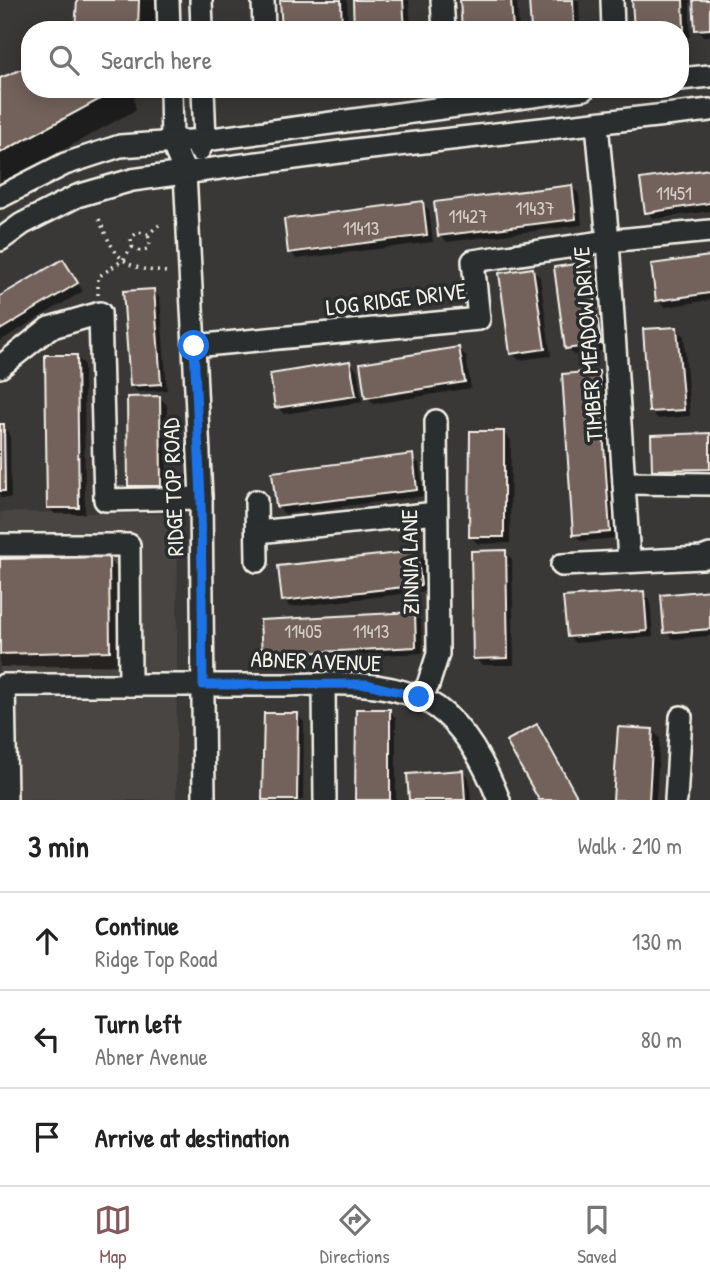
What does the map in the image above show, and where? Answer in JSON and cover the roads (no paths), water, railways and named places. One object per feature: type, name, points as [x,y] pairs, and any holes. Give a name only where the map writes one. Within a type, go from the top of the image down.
[{"type":"street","points":[[168,0],[169,21]]},
{"type":"street","points":[[201,0],[202,21]]},
{"type":"street","points":[[263,0],[264,21]]},
{"type":"street","points":[[442,0],[443,21]]},
{"type":"street","points":[[612,0],[613,21]]},
{"type":"street","points":[[689,78],[710,76]]},
{"type":"street","name":"RIDGE TOP ROAD","points":[[171,98],[172,142],[185,173],[194,346],[201,498],[204,800]]},
{"type":"street","points":[[185,173],[205,140],[203,98]]},
{"type":"street","points":[[0,197],[65,164],[120,146],[205,140],[517,98]]},
{"type":"street","points":[[0,240],[22,225],[77,197],[132,180],[362,149],[710,110]]},
{"type":"street","name":"TIMBER MEADOW DRIVE","points":[[597,124],[608,241],[629,560]]},
{"type":"street","name":"LOG RIDGE DRIVE","points":[[194,346],[479,319],[473,261],[608,241],[710,231]]},
{"type":"street","points":[[0,367],[49,328],[100,313],[105,500],[201,498]]},
{"type":"street","name":"ZINNIA LANE","points":[[419,697],[428,685],[438,654],[436,421]]},
{"type":"street","points":[[624,483],[710,484]]},
{"type":"street","points":[[256,501],[257,561]]},
{"type":"street","points":[[258,532],[436,513]]},
{"type":"street","points":[[0,545],[129,545],[119,586],[130,685]]},
{"type":"street","points":[[562,565],[702,558],[710,555]]},
{"type":"street","points":[[324,684],[325,800]]},
{"type":"street","name":"ABNER AVENUE","points":[[6,800],[4,685],[367,684],[419,697],[450,720],[471,743],[488,772],[499,800]]},
{"type":"street","points":[[676,800],[681,717]]}]
